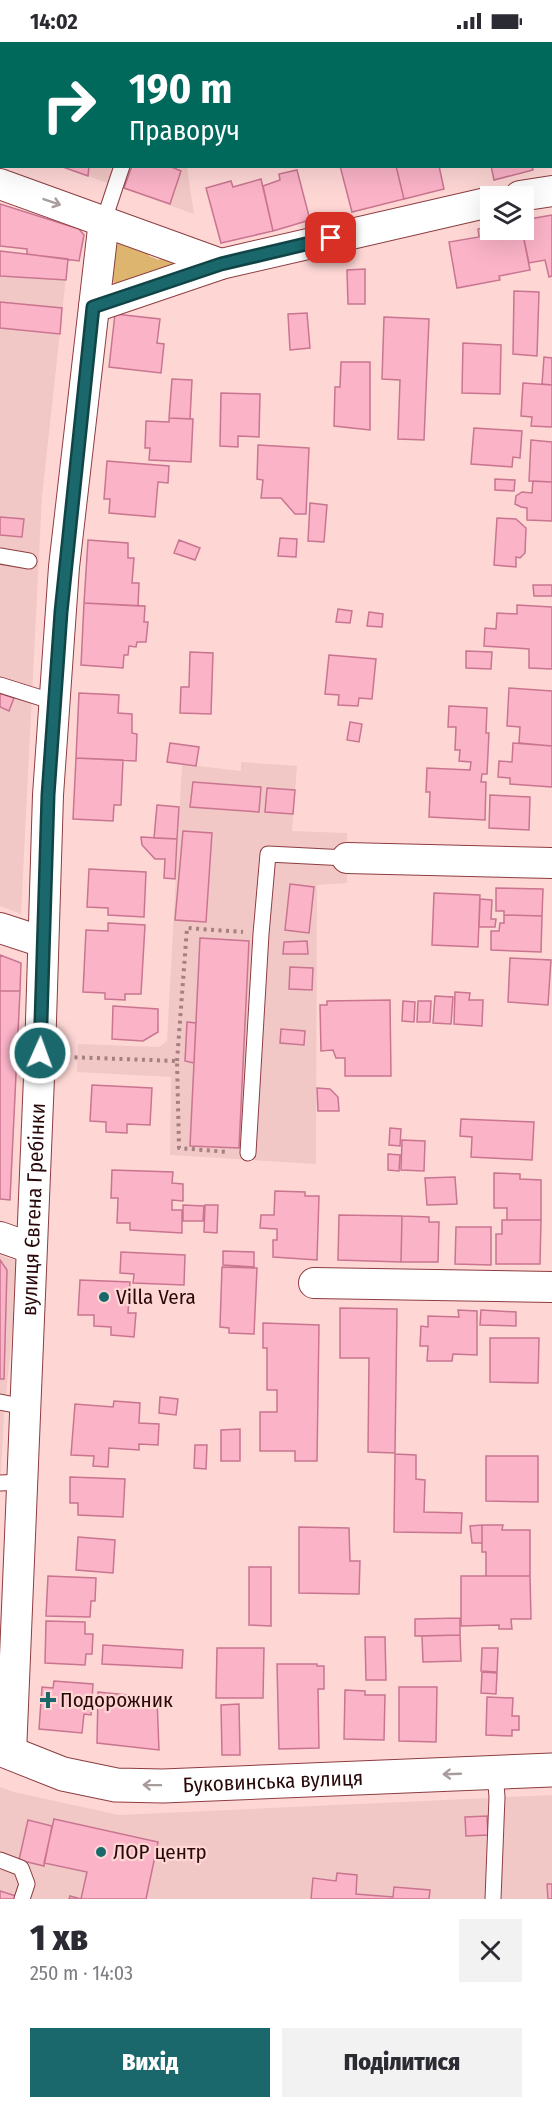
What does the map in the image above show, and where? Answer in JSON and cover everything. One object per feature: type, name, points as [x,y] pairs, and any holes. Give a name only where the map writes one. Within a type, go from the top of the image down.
[{"type":"street","points":[[0,184],[221,264]]},
{"type":"street","points":[[534,193],[552,190]]},
{"type":"street","points":[[93,307],[221,264],[480,204]]},
{"type":"street","name":"вулиця Євгена Гребінки","points":[[6,1751],[12,1405],[31,1248],[48,795],[64,567],[104,220]]},
{"type":"street","points":[[347,858],[552,863]]},
{"type":"street","points":[[0,928],[43,942]]},
{"type":"street","points":[[0,1237],[31,1248]]},
{"type":"street","points":[[314,1283],[552,1287]]},
{"type":"street","name":"Буковинська вулиця","points":[[6,1751],[63,1774],[116,1785],[163,1786],[552,1770]]},
{"type":"lane","points":[[104,220],[121,168]]},
{"type":"lane","points":[[0,556],[29,561]]},
{"type":"lane","points":[[0,686],[54,702]]},
{"type":"lane","points":[[248,1153],[268,854],[347,858]]},
{"type":"lane","points":[[493,1899],[497,1797],[495,1772]]},
{"type":"lane","points":[[0,1860],[21,1868],[27,1884],[22,1899]]},
{"type":"path","points":[[248,1153],[179,1148],[177,1060],[187,928],[261,934]]},
{"type":"path","points":[[40,1053],[77,1058],[177,1060]]},
{"type":"shaded area","points":[[89,168],[187,168],[194,214],[88,176]]},
{"type":"shaded area","points":[[116,243],[150,251],[149,256],[159,260],[161,255],[177,264],[123,285],[114,283],[111,275]]},
{"type":"shaded area","points":[[0,251],[68,259],[42,497],[21,914],[0,906]]},
{"type":"shaded area","points":[[241,762],[297,766],[292,831],[347,833],[347,883],[317,885],[316,1164],[170,1155],[171,1077],[77,1072],[78,1044],[159,1047],[167,1041],[182,764],[241,771]]},
{"type":"shaded area","points":[[0,1255],[19,1262],[4,1416],[0,1489]]},
{"type":"shaded area","points":[[0,1787],[119,1815],[552,1795],[552,1899],[0,1899]]},
{"type":"building","points":[[66,168],[89,168],[88,176]]},
{"type":"building","points":[[131,168],[174,168],[181,171],[170,204],[124,188]]},
{"type":"building","points":[[341,168],[396,168],[404,199],[352,212]]},
{"type":"building","points":[[396,168],[439,168],[444,189],[404,199]]},
{"type":"building","points":[[491,168],[532,168],[533,170],[494,180]]},
{"type":"building","points":[[297,170],[310,220],[273,231],[263,186],[280,180],[279,174]]},
{"type":"building","points":[[261,179],[273,231],[221,243],[206,188],[231,181],[233,187]]},
{"type":"building","points":[[0,204],[79,229],[84,235],[79,261],[27,254],[27,249],[0,246]]},
{"type":"building","points":[[552,215],[552,276],[549,277],[545,260],[529,263],[524,240],[534,240],[534,218]]},
{"type":"building","points":[[480,228],[480,240],[524,240],[530,270],[499,276],[500,280],[457,288],[449,242],[479,237],[478,229]]},
{"type":"building","points":[[0,251],[68,259],[66,280],[0,276]]},
{"type":"building","points":[[365,269],[365,304],[348,304],[347,270]]},
{"type":"building","points":[[514,291],[539,292],[537,356],[513,354]]},
{"type":"building","points":[[0,302],[62,308],[60,334],[0,328]]},
{"type":"building","points":[[307,313],[310,348],[290,350],[288,314]]},
{"type":"building","points":[[115,314],[160,319],[157,343],[164,344],[161,373],[109,367]]},
{"type":"building","points":[[384,317],[429,319],[424,440],[398,439],[400,380],[382,379]]},
{"type":"building","points":[[463,343],[501,345],[500,394],[462,393]]},
{"type":"building","points":[[544,357],[552,358],[552,385],[542,384]]},
{"type":"building","points":[[341,362],[370,362],[370,430],[334,426],[335,387],[340,387]]},
{"type":"building","points":[[172,379],[192,380],[190,419],[169,418]]},
{"type":"building","points":[[523,383],[552,385],[552,427],[531,426],[532,417],[521,416]]},
{"type":"building","points":[[221,393],[260,394],[259,437],[238,436],[238,447],[220,446]]},
{"type":"building","points":[[169,418],[193,419],[191,462],[149,460],[150,448],[145,448],[146,421],[169,422]]},
{"type":"building","points":[[474,428],[522,431],[520,458],[513,457],[512,467],[471,464]]},
{"type":"building","points":[[531,440],[552,442],[552,482],[529,481]]},
{"type":"building","points":[[258,445],[309,448],[306,514],[295,514],[281,498],[261,498],[263,480],[257,479]]},
{"type":"building","points":[[107,461],[169,466],[168,483],[158,482],[155,517],[109,513],[110,499],[104,499]]},
{"type":"building","points":[[495,479],[515,480],[514,491],[495,490]]},
{"type":"building","points":[[533,481],[552,482],[552,521],[527,520],[527,508],[515,504],[516,496],[522,492],[532,493]]},
{"type":"building","points":[[310,503],[327,505],[324,542],[308,541]]},
{"type":"building","points":[[0,517],[24,519],[22,537],[0,535]]},
{"type":"building","points":[[497,518],[516,519],[526,528],[525,553],[520,558],[516,557],[516,567],[494,565]]},
{"type":"building","points":[[280,538],[297,539],[296,557],[278,556]]},
{"type":"building","points":[[88,540],[128,543],[128,558],[134,558],[132,583],[139,583],[138,606],[84,603]]},
{"type":"building","points":[[179,540],[200,548],[195,560],[174,553]]},
{"type":"building","points":[[533,585],[552,585],[552,596],[534,596]]},
{"type":"building","points":[[84,603],[145,606],[144,622],[148,622],[146,642],[137,642],[136,647],[129,646],[128,655],[124,655],[123,668],[81,665]]},
{"type":"building","points":[[517,605],[552,607],[552,669],[529,668],[529,649],[484,646],[485,628],[496,629],[497,613],[517,614]]},
{"type":"building","points":[[338,609],[352,611],[350,623],[336,622]]},
{"type":"building","points":[[369,612],[383,614],[382,627],[367,626]]},
{"type":"building","points":[[466,651],[492,652],[491,669],[466,668]]},
{"type":"building","points":[[190,652],[213,653],[211,714],[180,713],[181,687],[189,687]]},
{"type":"building","points":[[329,655],[376,659],[372,699],[359,698],[358,706],[338,705],[339,695],[325,694]]},
{"type":"building","points":[[509,688],[552,691],[552,746],[519,743],[520,727],[507,726]]},
{"type":"building","points":[[0,693],[14,698],[9,711],[0,707]]},
{"type":"building","points":[[79,693],[119,695],[118,713],[132,714],[132,733],[137,734],[136,761],[76,758]]},
{"type":"building","points":[[449,706],[487,708],[486,733],[489,733],[487,774],[482,774],[481,782],[486,782],[485,820],[429,817],[430,792],[426,792],[427,768],[470,770],[471,762],[459,761],[460,750],[455,750],[456,727],[448,727]]},
{"type":"building","points":[[350,722],[362,724],[359,742],[347,740]]},
{"type":"building","points":[[170,743],[199,747],[196,766],[167,762]]},
{"type":"building","points":[[513,743],[552,746],[552,787],[510,784],[510,778],[498,777],[499,761],[512,762]]},
{"type":"building","points":[[76,758],[123,760],[121,805],[114,805],[113,821],[73,819]]},
{"type":"building","points":[[193,782],[261,787],[259,812],[190,807]]},
{"type":"building","points":[[267,788],[295,790],[293,814],[265,812]]},
{"type":"building","points":[[490,795],[530,797],[529,830],[489,828]]},
{"type":"building","points":[[157,805],[179,807],[177,839],[154,838]]},
{"type":"building","points":[[183,831],[212,833],[206,922],[175,920]]},
{"type":"building","points":[[141,837],[177,839],[175,879],[164,878],[165,859],[155,859],[142,845]]},
{"type":"building","points":[[89,869],[146,872],[144,917],[108,915],[108,908],[87,907]]},
{"type":"building","points":[[290,884],[314,887],[309,933],[285,930]]},
{"type":"building","points":[[496,888],[543,889],[542,916],[504,915],[504,911],[496,911]]},
{"type":"building","points":[[434,893],[480,895],[478,947],[432,945]]},
{"type":"building","points":[[480,899],[492,900],[491,919],[496,919],[495,927],[479,927]]},
{"type":"building","points":[[504,915],[542,916],[541,952],[491,950],[491,931],[499,931],[500,923],[504,923]]},
{"type":"building","points":[[108,923],[145,925],[141,994],[125,994],[125,1000],[105,999],[105,993],[83,992],[86,930],[108,931]]},
{"type":"building","points":[[200,938],[249,941],[239,1148],[190,1146]]},
{"type":"building","points":[[307,941],[308,954],[283,954],[284,942]]},
{"type":"building","points":[[0,955],[21,963],[20,991],[0,991]]},
{"type":"building","points":[[510,958],[551,960],[548,1005],[508,1002]]},
{"type":"building","points":[[290,967],[313,968],[312,990],[289,989]]},
{"type":"building","points":[[0,991],[20,991],[10,1200],[0,1199]]},
{"type":"building","points":[[455,992],[470,993],[469,1000],[483,1000],[482,1026],[454,1024]]},
{"type":"building","points":[[435,996],[453,997],[451,1024],[433,1023]]},
{"type":"building","points":[[390,1000],[391,1076],[345,1076],[345,1058],[336,1058],[333,1050],[321,1051],[320,1005],[327,1005],[327,1001]]},
{"type":"building","points":[[403,1001],[415,1002],[414,1022],[402,1021]]},
{"type":"building","points":[[418,1001],[431,1001],[430,1022],[417,1022]]},
{"type":"building","points":[[113,1006],[158,1009],[158,1032],[143,1041],[112,1039]]},
{"type":"building","points":[[187,1022],[196,1023],[194,1063],[185,1061]]},
{"type":"building","points":[[281,1029],[305,1031],[304,1045],[280,1043]]},
{"type":"building","points":[[92,1085],[152,1088],[150,1125],[127,1124],[127,1133],[106,1132],[106,1122],[90,1121]]},
{"type":"building","points":[[317,1088],[330,1089],[338,1097],[339,1111],[318,1111]]},
{"type":"building","points":[[461,1119],[534,1122],[532,1160],[471,1157],[472,1137],[460,1136]]},
{"type":"building","points":[[390,1128],[401,1129],[400,1146],[389,1145]]},
{"type":"building","points":[[402,1140],[425,1141],[424,1171],[401,1170]]},
{"type":"building","points":[[388,1154],[400,1155],[399,1171],[388,1170]]},
{"type":"building","points":[[112,1170],[173,1172],[172,1183],[183,1184],[183,1201],[172,1200],[172,1210],[182,1210],[182,1233],[130,1230],[130,1223],[117,1223],[118,1198],[111,1198]]},
{"type":"building","points":[[494,1173],[520,1174],[520,1179],[541,1180],[541,1220],[507,1220],[507,1208],[494,1208]]},
{"type":"building","points":[[455,1177],[457,1204],[427,1205],[425,1178]]},
{"type":"building","points":[[275,1191],[305,1192],[305,1196],[319,1196],[317,1260],[273,1257],[273,1240],[277,1240],[277,1229],[260,1228],[261,1215],[274,1215]]},
{"type":"building","points":[[183,1205],[204,1206],[203,1221],[183,1221]]},
{"type":"building","points":[[205,1205],[218,1205],[217,1233],[204,1232]]},
{"type":"building","points":[[339,1215],[402,1216],[401,1262],[338,1260]]},
{"type":"building","points":[[402,1216],[429,1217],[429,1222],[439,1222],[438,1262],[401,1262]]},
{"type":"building","points":[[502,1220],[541,1220],[540,1264],[496,1264],[496,1234],[502,1234]]},
{"type":"building","points":[[456,1227],[491,1227],[491,1265],[455,1264]]},
{"type":"building","points":[[223,1251],[254,1252],[254,1267],[223,1265]]},
{"type":"building","points":[[121,1252],[185,1255],[184,1285],[133,1283],[134,1274],[120,1273]]},
{"type":"building","points":[[0,1260],[7,1270],[4,1379],[0,1379]]},
{"type":"building","points":[[222,1267],[257,1268],[254,1334],[229,1333],[229,1328],[220,1327]]},
{"type":"building","name":"Villa Vera","points":[[80,1280],[130,1282],[128,1313],[136,1313],[134,1337],[111,1335],[111,1327],[94,1326],[94,1315],[78,1315]]},
{"type":"building","points":[[340,1308],[397,1309],[395,1453],[368,1452],[369,1358],[340,1358]]},
{"type":"building","points":[[458,1310],[477,1311],[477,1355],[453,1354],[452,1361],[427,1361],[428,1346],[420,1346],[421,1326],[428,1327],[428,1316],[459,1317]]},
{"type":"building","points":[[481,1310],[516,1312],[516,1326],[480,1325]]},
{"type":"building","points":[[263,1323],[319,1325],[317,1461],[295,1461],[295,1451],[260,1451],[260,1412],[277,1412],[277,1390],[267,1390],[267,1348],[263,1348]]},
{"type":"building","points":[[490,1338],[539,1338],[538,1383],[490,1382]]},
{"type":"building","points":[[160,1397],[178,1399],[176,1415],[159,1413]]},
{"type":"building","points":[[114,1401],[140,1403],[139,1423],[159,1424],[158,1445],[139,1444],[139,1450],[109,1448],[108,1467],[93,1466],[94,1456],[71,1455],[75,1404],[113,1407]]},
{"type":"building","points":[[240,1429],[240,1461],[221,1461],[221,1430]]},
{"type":"building","points":[[195,1445],[207,1445],[206,1469],[194,1468]]},
{"type":"building","points":[[395,1454],[416,1455],[416,1479],[425,1480],[424,1512],[462,1513],[461,1533],[394,1532]]},
{"type":"building","points":[[486,1456],[538,1456],[538,1502],[486,1501]]},
{"type":"building","points":[[70,1477],[125,1479],[123,1517],[78,1515],[78,1503],[70,1503]]},
{"type":"building","points":[[482,1525],[503,1525],[502,1530],[530,1530],[530,1576],[486,1576],[486,1552],[482,1552]]},
{"type":"building","points":[[482,1525],[482,1543],[472,1543],[470,1526]]},
{"type":"building","points":[[299,1527],[349,1528],[350,1561],[360,1561],[359,1594],[299,1593]]},
{"type":"building","points":[[78,1537],[115,1540],[113,1573],[76,1570]]},
{"type":"building","points":[[249,1567],[271,1567],[271,1626],[249,1625]]},
{"type":"building","points":[[48,1576],[96,1578],[95,1601],[91,1601],[90,1617],[46,1616]]},
{"type":"building","points":[[461,1576],[530,1576],[531,1619],[511,1619],[512,1629],[499,1629],[499,1625],[461,1626]]},
{"type":"building","points":[[460,1618],[460,1635],[415,1636],[415,1619]]},
{"type":"building","points":[[46,1621],[85,1622],[85,1634],[93,1634],[92,1654],[86,1654],[85,1665],[45,1663]]},
{"type":"building","points":[[460,1635],[461,1661],[423,1662],[422,1636]]},
{"type":"building","points":[[365,1637],[385,1637],[386,1680],[366,1680]]},
{"type":"building","points":[[103,1645],[183,1650],[182,1668],[102,1664]]},
{"type":"building","points":[[217,1648],[264,1648],[263,1698],[216,1698]]},
{"type":"building","points":[[482,1648],[498,1648],[497,1672],[481,1671]]},
{"type":"building","points":[[277,1664],[324,1666],[324,1689],[318,1689],[319,1748],[279,1749]]},
{"type":"building","points":[[482,1672],[497,1673],[496,1694],[481,1693]]},
{"type":"building","points":[[54,1681],[93,1684],[91,1715],[84,1714],[82,1733],[39,1729],[42,1687],[53,1688]]},
{"type":"building","points":[[399,1687],[437,1687],[436,1742],[399,1741]]},
{"type":"building","points":[[345,1690],[365,1691],[365,1695],[385,1695],[384,1740],[344,1739]]},
{"type":"building","points":[[98,1692],[157,1698],[159,1750],[97,1743]]},
{"type":"building","points":[[487,1697],[513,1698],[512,1716],[519,1716],[519,1730],[512,1730],[512,1736],[486,1735]]},
{"type":"building","points":[[239,1704],[240,1755],[222,1755],[221,1705]]},
{"type":"building","points":[[487,1816],[488,1835],[466,1836],[465,1817]]},
{"type":"building","name":"ЛОР центр","points":[[54,1819],[158,1842],[146,1899],[81,1899],[87,1872],[44,1863]]},
{"type":"building","points":[[28,1820],[52,1826],[44,1866],[19,1860]]},
{"type":"building","points":[[337,1873],[357,1875],[356,1894],[393,1897],[394,1887],[430,1890],[429,1899],[311,1899],[313,1878],[336,1881]]},
{"type":"building","points":[[547,1884],[552,1884],[552,1899],[548,1899]]},
{"type":"building","points":[[0,1891],[16,1896],[15,1899],[0,1899]]},
{"type":"place","name":"Villa Vera","points":[[104,1297]]},
{"type":"place","name":"Подорожник","points":[[48,1700]]},
{"type":"place","name":"ЛОР центр","points":[[101,1852]]},
{"type":"route","points":[[40,1053],[48,795],[64,567],[93,307],[221,264],[331,238]]}]
